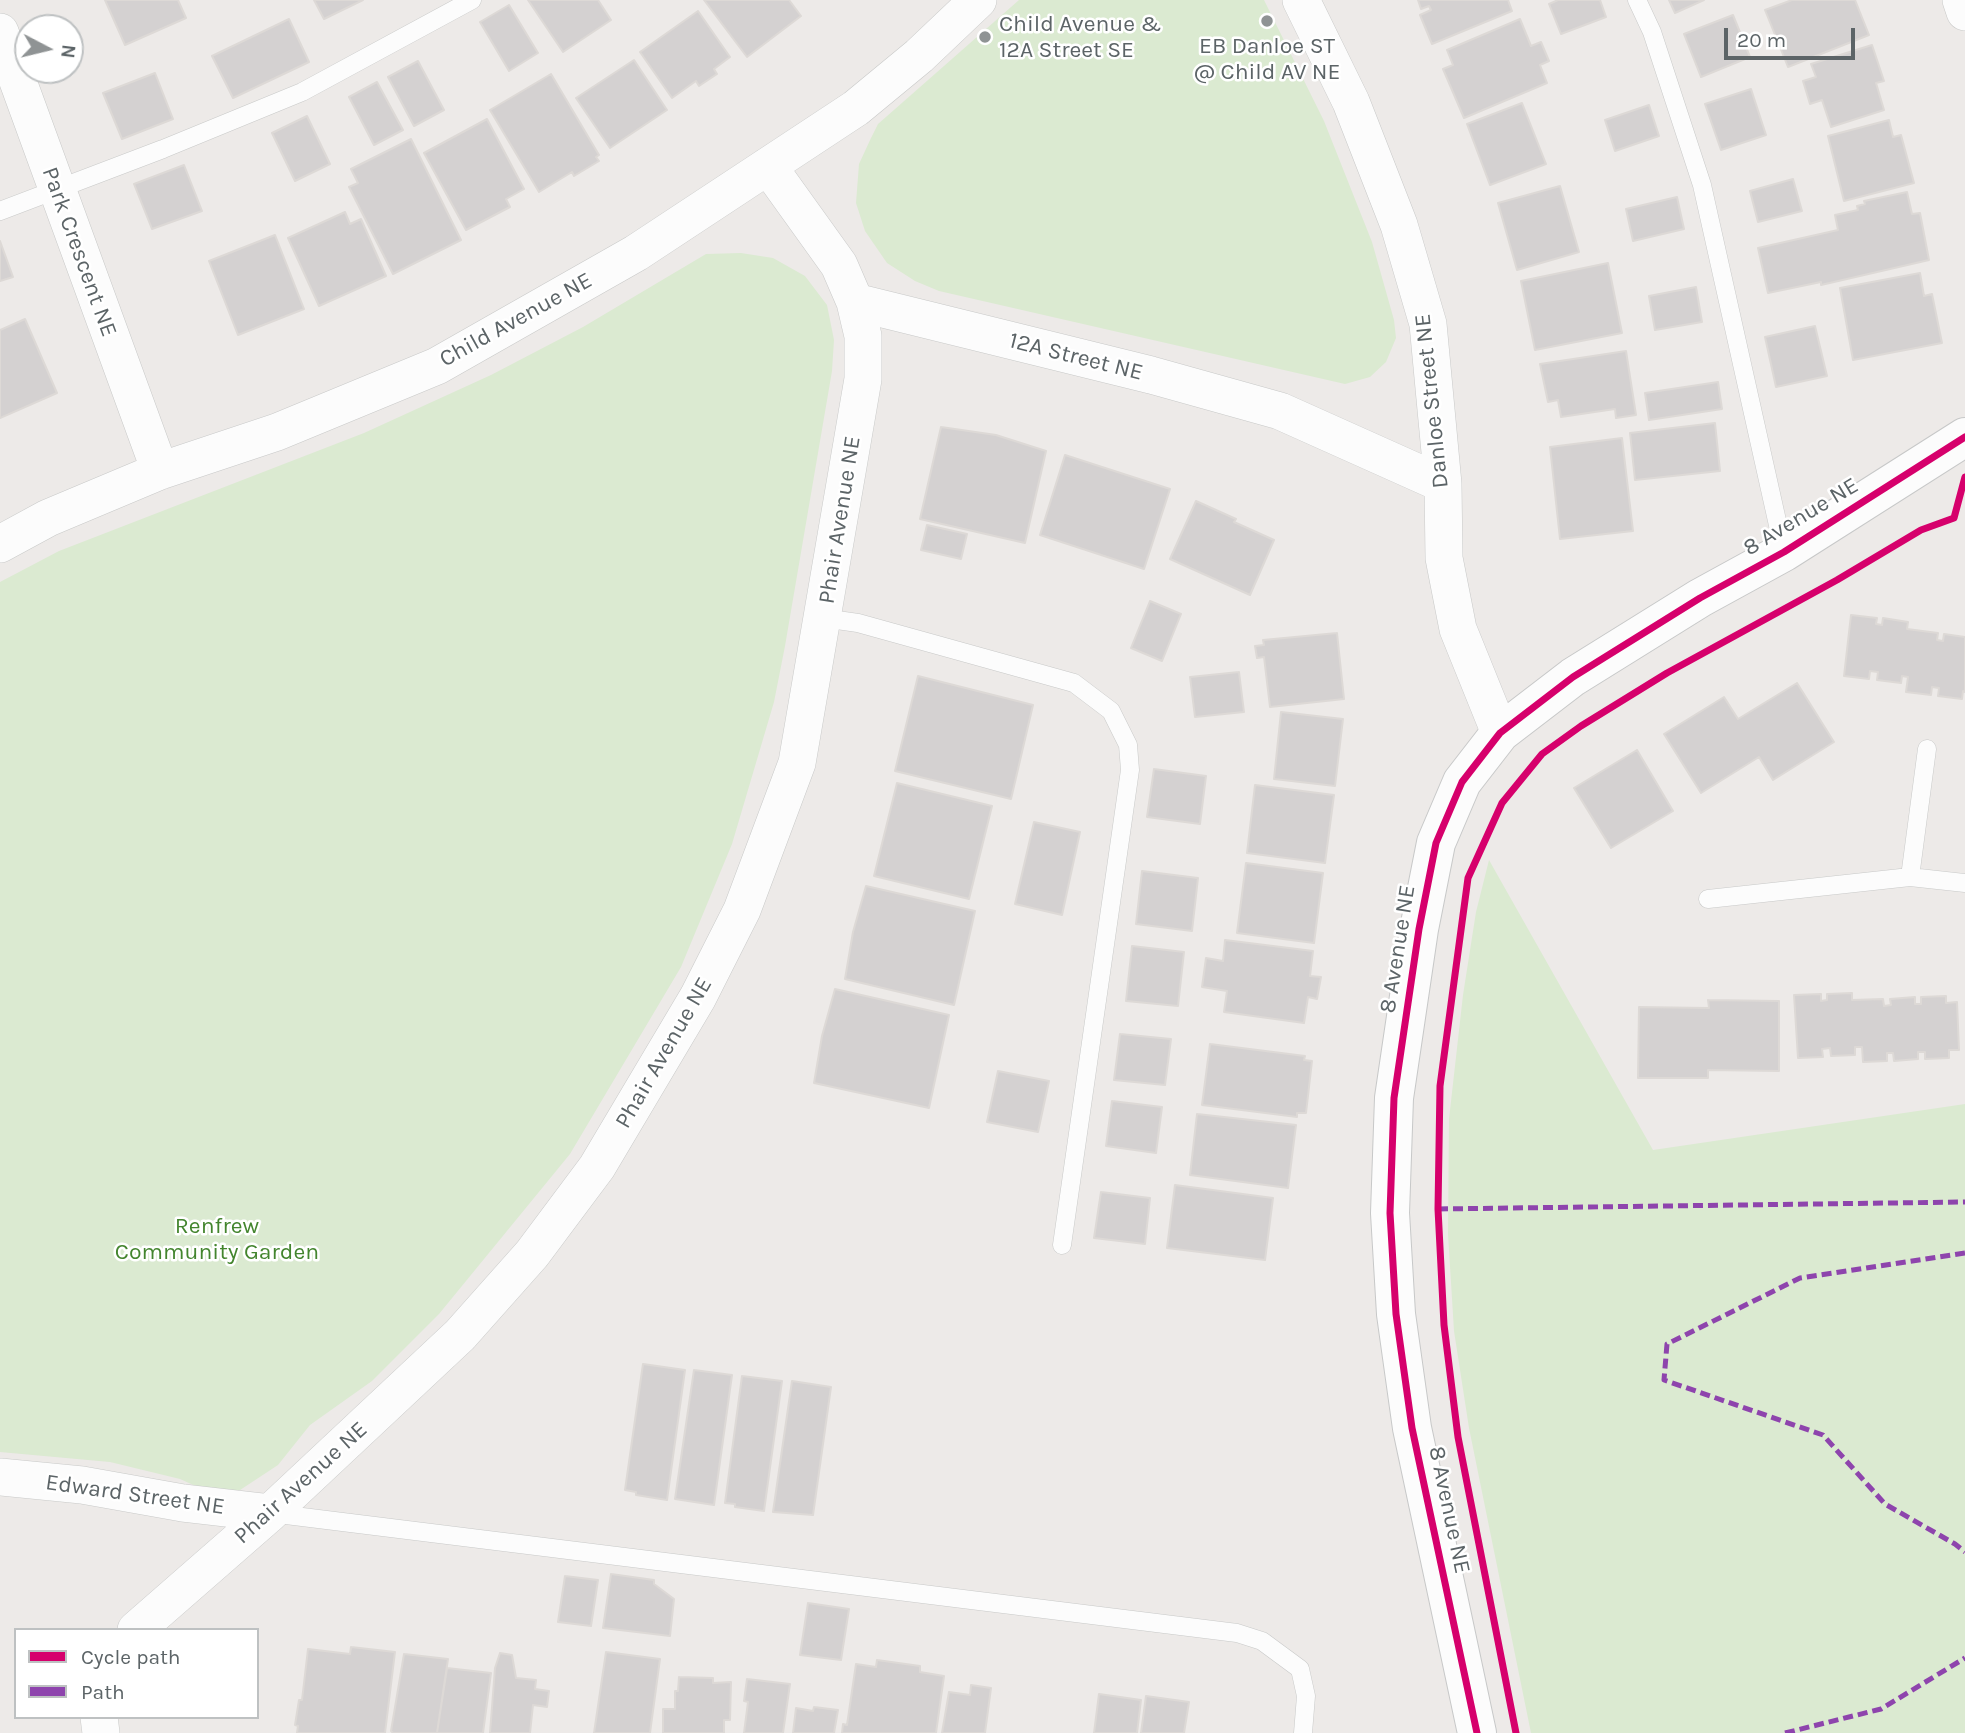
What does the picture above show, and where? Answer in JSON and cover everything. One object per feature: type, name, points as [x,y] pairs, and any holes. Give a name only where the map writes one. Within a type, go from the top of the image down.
[{"type":"street","name":"Child Avenue NE","points":[[0,544],[48,518],[160,471],[277,432],[437,366],[636,253],[856,108],[919,57],[978,0]]},
{"type":"street","name":"Danloe Street NE","points":[[1301,0],[1352,102],[1399,225],[1428,324],[1443,484],[1444,558],[1458,629],[1500,733]]},
{"type":"street","points":[[1961,0],[1965,12]]},
{"type":"street","name":"Park Crescent NE","points":[[0,32],[160,471]]},
{"type":"street","points":[[768,166],[839,265],[855,302]]},
{"type":"street","name":"12A Street NE","points":[[855,302],[1151,375],[1280,411],[1443,484]]},
{"type":"street","name":"Phair Avenue NE","points":[[138,1628],[270,1513],[460,1335],[532,1254],[597,1167],[698,997],[742,910],[797,763],[863,379],[863,336],[855,302]]},
{"type":"street","name":"8 Avenue NE","points":[[1477,1733],[1412,1428],[1396,1314],[1390,1213],[1394,1098],[1419,929],[1436,843],[1462,782],[1500,733],[1573,677],[1700,598],[1784,552],[1965,438]]},
{"type":"street","name":"Edward Street NE","points":[[0,1477],[82,1485],[183,1503],[270,1513]]},
{"type":"lane","points":[[0,211],[302,92],[472,0]]},
{"type":"lane","points":[[1637,0],[1652,32],[1702,185],[1784,552]]},
{"type":"lane","points":[[823,618],[858,623],[1074,683],[1111,711],[1128,745],[1130,770],[1062,1245]]},
{"type":"lane","points":[[1910,877],[1927,749]]},
{"type":"lane","points":[[1708,899],[1910,877],[1965,883]]},
{"type":"lane","points":[[270,1513],[1237,1633],[1262,1641],[1300,1669],[1306,1696],[1303,1733]]},
{"type":"green space","points":[[1019,0],[1264,0],[1324,121],[1372,242],[1394,320],[1396,338],[1386,362],[1370,377],[1345,384],[939,291],[915,281],[887,263],[865,231],[856,203],[859,164],[878,124]]},
{"type":"green space","name":"Renfrew Community Garden","points":[[741,253],[773,258],[805,276],[827,305],[834,340],[832,371],[785,646],[774,702],[732,844],[681,967],[570,1154],[439,1314],[372,1381],[310,1425],[278,1465],[234,1494],[209,1492],[180,1479],[110,1462],[0,1452],[0,582],[59,551],[364,433],[491,375],[583,327],[706,254]]},
{"type":"green space","points":[[1489,860],[1653,1150],[1965,1104],[1965,1733],[1531,1733],[1469,1428],[1454,1331],[1448,1234],[1449,1119],[1463,995],[1476,912]]},
{"type":"building","points":[[105,0],[178,0],[186,18],[125,45]]},
{"type":"building","points":[[314,0],[363,0],[324,19]]},
{"type":"building","points":[[528,0],[598,0],[611,20],[563,52]]},
{"type":"building","points":[[704,0],[789,0],[801,16],[747,57]]},
{"type":"building","points":[[1418,0],[1508,0],[1512,11],[1432,44],[1420,15],[1431,10],[1429,6],[1421,9]]},
{"type":"building","points":[[1558,0],[1600,0],[1606,17],[1561,34],[1549,4]]},
{"type":"building","points":[[1669,0],[1704,0],[1675,13]]},
{"type":"building","points":[[1792,0],[1855,0],[1869,35],[1788,67],[1765,10]]},
{"type":"building","points":[[509,5],[538,53],[509,71],[480,22]]},
{"type":"building","points":[[698,11],[730,57],[714,69],[717,74],[699,86],[696,81],[672,98],[640,52]]},
{"type":"building","points":[[1733,15],[1750,57],[1701,77],[1684,34]]},
{"type":"building","points":[[289,19],[309,62],[233,98],[212,56]]},
{"type":"building","points":[[1520,19],[1531,46],[1541,42],[1549,61],[1540,65],[1547,83],[1464,118],[1443,69],[1453,65],[1447,50]]},
{"type":"building","points":[[1872,45],[1884,81],[1876,83],[1884,110],[1831,127],[1822,100],[1810,104],[1803,81],[1816,77],[1811,64]]},
{"type":"building","points":[[634,60],[667,110],[610,148],[576,98]]},
{"type":"building","points":[[418,61],[444,110],[414,126],[388,77]]},
{"type":"building","points":[[155,73],[173,119],[122,139],[103,93]]},
{"type":"building","points":[[551,74],[599,155],[596,157],[599,161],[574,176],[572,172],[539,192],[490,110]]},
{"type":"building","points":[[377,82],[403,130],[374,145],[349,97]]},
{"type":"building","points":[[1751,89],[1766,135],[1721,150],[1705,104]]},
{"type":"building","points":[[1522,103],[1546,164],[1490,185],[1467,124]]},
{"type":"building","points":[[1649,105],[1659,136],[1615,151],[1605,120]]},
{"type":"building","points":[[307,116],[330,164],[295,181],[272,133]]},
{"type":"building","points":[[487,119],[524,189],[506,199],[510,207],[466,230],[424,153]]},
{"type":"building","points":[[1889,120],[1893,137],[1901,135],[1914,183],[1844,201],[1828,136]]},
{"type":"building","points":[[411,139],[461,240],[393,274],[349,187],[358,183],[351,169]]},
{"type":"building","points":[[184,165],[202,211],[152,229],[134,184]]},
{"type":"building","points":[[1793,179],[1802,211],[1758,222],[1750,191]]},
{"type":"building","points":[[1560,186],[1579,252],[1517,270],[1498,203]]},
{"type":"building","points":[[1907,192],[1912,214],[1920,213],[1929,260],[1821,285],[1821,282],[1768,293],[1758,248],[1838,230],[1835,215],[1858,210],[1857,206],[1865,204],[1864,201]]},
{"type":"building","points":[[1677,197],[1684,229],[1633,241],[1626,209]]},
{"type":"building","points":[[345,212],[350,224],[361,219],[386,276],[319,306],[288,238]]},
{"type":"building","points":[[275,235],[304,309],[238,335],[209,261]]},
{"type":"building","points":[[0,241],[13,277],[0,281]]},
{"type":"building","points":[[1608,263],[1622,333],[1535,350],[1521,281]]},
{"type":"building","points":[[1920,273],[1924,296],[1932,294],[1942,343],[1853,360],[1840,288]]},
{"type":"building","points":[[1696,287],[1702,322],[1655,330],[1649,296]]},
{"type":"building","points":[[25,319],[57,393],[0,418],[0,330]]},
{"type":"building","points":[[1815,326],[1827,376],[1776,387],[1765,337]]},
{"type":"building","points":[[1626,351],[1636,415],[1616,418],[1615,409],[1561,417],[1558,400],[1548,402],[1540,364]]},
{"type":"building","points":[[1718,382],[1722,409],[1649,420],[1645,393]]},
{"type":"building","points":[[1715,423],[1720,471],[1635,480],[1630,433]]},
{"type":"building","points":[[941,427],[996,435],[1046,451],[1025,543],[920,519]]},
{"type":"building","points":[[1622,438],[1633,531],[1560,539],[1550,447]]},
{"type":"building","points":[[1065,455],[1170,489],[1144,569],[1040,535]]},
{"type":"building","points":[[1196,501],[1274,540],[1250,595],[1170,559]]},
{"type":"building","points":[[927,525],[967,534],[961,559],[921,550]]},
{"type":"building","points":[[1150,601],[1181,614],[1162,661],[1131,648]]},
{"type":"building","points":[[1851,615],[1877,618],[1876,624],[1882,625],[1883,618],[1908,622],[1907,629],[1938,633],[1937,640],[1943,641],[1944,634],[1965,637],[1965,692],[1963,691],[1962,699],[1938,696],[1939,688],[1932,687],[1931,695],[1906,692],[1908,677],[1902,676],[1901,683],[1877,680],[1878,672],[1870,671],[1869,679],[1844,676]]},
{"type":"building","points":[[1337,633],[1344,699],[1270,707],[1264,657],[1257,658],[1255,646],[1264,645],[1263,640]]},
{"type":"building","points":[[1239,672],[1244,712],[1195,717],[1190,677]]},
{"type":"building","points":[[918,676],[1033,705],[1011,799],[895,771]]},
{"type":"building","points":[[1797,683],[1834,742],[1773,780],[1759,757],[1701,793],[1664,734],[1724,697],[1738,719]]},
{"type":"building","points":[[1281,712],[1343,719],[1335,786],[1274,779]]},
{"type":"building","points":[[1637,750],[1673,811],[1611,848],[1574,788]]},
{"type":"building","points":[[1154,769],[1206,776],[1200,824],[1147,817]]},
{"type":"building","points":[[897,783],[992,806],[969,899],[874,876]]},
{"type":"building","points":[[1255,785],[1334,795],[1325,863],[1247,853]]},
{"type":"building","points":[[1034,822],[1080,832],[1062,915],[1015,904]]},
{"type":"building","points":[[1246,863],[1323,873],[1314,943],[1237,933]]},
{"type":"building","points":[[1142,871],[1198,878],[1192,931],[1136,924]]},
{"type":"building","points":[[866,886],[975,911],[954,1005],[845,979],[853,932]]},
{"type":"building","points":[[1225,940],[1313,951],[1310,976],[1321,977],[1317,999],[1308,997],[1304,1023],[1224,1012],[1227,991],[1202,987],[1206,958],[1223,961]]},
{"type":"building","points":[[1132,946],[1184,952],[1178,1006],[1126,1001]]},
{"type":"building","points":[[835,989],[949,1015],[929,1108],[814,1083],[822,1036]]},
{"type":"building","points":[[1852,993],[1852,1000],[1883,999],[1884,1006],[1891,1005],[1890,999],[1915,997],[1915,1004],[1921,1004],[1921,997],[1946,996],[1946,1003],[1957,1002],[1959,1050],[1949,1050],[1949,1058],[1925,1059],[1925,1052],[1918,1052],[1918,1059],[1894,1061],[1893,1053],[1887,1053],[1887,1061],[1863,1062],[1862,1047],[1855,1047],[1855,1055],[1831,1056],[1830,1048],[1822,1049],[1823,1057],[1798,1058],[1794,995],[1821,994],[1821,1001],[1827,1000],[1827,994]]},
{"type":"building","points":[[1708,1000],[1779,1001],[1779,1071],[1708,1070],[1708,1078],[1638,1078],[1639,1007],[1709,1008]]},
{"type":"building","points":[[1120,1034],[1171,1039],[1165,1085],[1114,1080]]},
{"type":"building","points":[[1210,1044],[1305,1056],[1304,1060],[1312,1061],[1306,1113],[1297,1113],[1297,1117],[1202,1105]]},
{"type":"building","points":[[998,1071],[1049,1081],[1038,1132],[987,1122]]},
{"type":"building","points":[[1112,1101],[1162,1107],[1156,1153],[1106,1146]]},
{"type":"building","points":[[1197,1114],[1296,1125],[1288,1188],[1190,1175]]},
{"type":"building","points":[[1175,1185],[1273,1198],[1265,1260],[1167,1248]]},
{"type":"building","points":[[1101,1192],[1150,1198],[1145,1244],[1094,1238]]},
{"type":"building","points":[[643,1364],[685,1370],[667,1500],[636,1495],[636,1492],[625,1490]]},
{"type":"building","points":[[694,1370],[732,1375],[714,1505],[675,1499]]},
{"type":"building","points":[[742,1376],[782,1381],[764,1511],[725,1503]]},
{"type":"building","points":[[792,1381],[831,1387],[813,1515],[773,1512]]},
{"type":"building","points":[[611,1574],[654,1580],[654,1584],[674,1599],[670,1636],[603,1628]]},
{"type":"building","points":[[565,1576],[598,1580],[591,1626],[558,1622]]},
{"type":"building","points":[[808,1603],[849,1609],[841,1660],[800,1655]]},
{"type":"building","points":[[351,1647],[395,1652],[385,1733],[297,1733],[298,1726],[295,1725],[299,1700],[302,1700],[308,1649],[350,1654]]},
{"type":"building","points":[[606,1652],[660,1659],[650,1733],[594,1733]]},
{"type":"building","points":[[500,1653],[512,1655],[516,1678],[536,1680],[535,1689],[549,1691],[547,1707],[533,1705],[530,1733],[490,1733],[495,1668]]},
{"type":"building","points":[[404,1654],[448,1659],[437,1733],[391,1731]]},
{"type":"building","points":[[877,1660],[920,1666],[920,1672],[944,1676],[936,1733],[842,1733],[843,1724],[847,1725],[856,1664],[876,1667]]},
{"type":"building","points":[[447,1668],[491,1673],[483,1733],[437,1733]]},
{"type":"building","points":[[679,1677],[713,1678],[713,1683],[731,1682],[730,1720],[724,1720],[724,1733],[663,1733],[663,1709],[675,1709],[675,1691],[678,1691]]},
{"type":"building","points":[[747,1679],[790,1684],[783,1733],[744,1733],[748,1702],[744,1701]]},
{"type":"building","points":[[971,1685],[991,1688],[985,1733],[942,1733],[949,1692],[970,1695]]},
{"type":"building","points":[[1099,1694],[1141,1700],[1137,1733],[1094,1733]]},
{"type":"building","points":[[1146,1696],[1189,1702],[1184,1733],[1141,1733]]},
{"type":"building","points":[[814,1707],[838,1710],[834,1733],[793,1733],[796,1708],[813,1711]]},
{"type":"marked path","points":[[1438,1209],[1965,1202]]},
{"type":"marked path","points":[[1965,1253],[1800,1278],[1667,1344],[1664,1380],[1823,1435],[1885,1504],[1965,1552]]},
{"type":"marked path","points":[[1785,1733],[1881,1709],[1965,1658]]},
{"type":"cycle path","points":[[1477,1733],[1412,1428],[1396,1314],[1390,1213],[1394,1098],[1419,929],[1436,843],[1462,782],[1500,733],[1573,677],[1700,598],[1784,552],[1965,437]]},
{"type":"cycle path","points":[[1516,1733],[1458,1437],[1444,1325],[1438,1209],[1440,1086],[1468,878],[1502,803],[1542,754],[1581,726],[1667,673],[1837,580],[1921,530],[1954,518],[1965,477]]},
{"type":"place","name":"EB Danloe ST @ Child AV NE","points":[[1267,21]]},
{"type":"place","name":"Child Avenue & 12A Street SE","points":[[985,37]]}]
